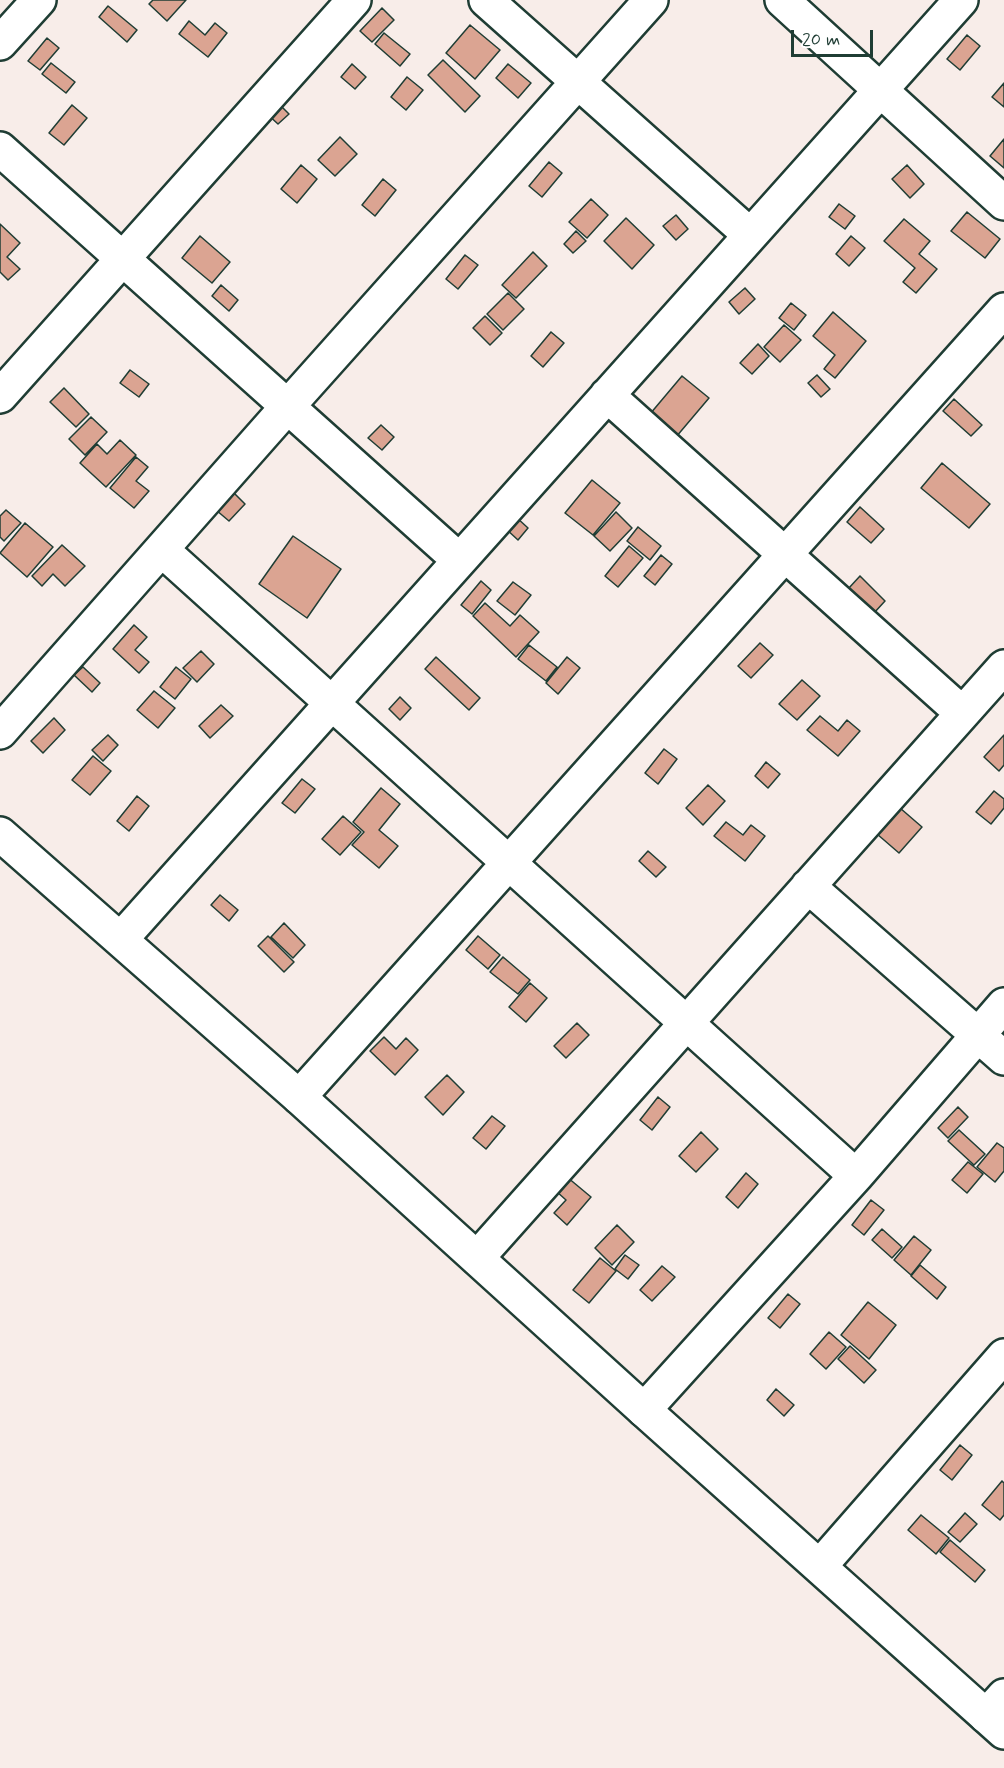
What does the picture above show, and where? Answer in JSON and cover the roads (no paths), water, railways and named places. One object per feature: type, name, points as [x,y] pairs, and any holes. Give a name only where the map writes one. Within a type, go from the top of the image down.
[{"type":"street","points":[[0,44],[39,0]]},
{"type":"street","points":[[0,396],[354,0]]},
{"type":"street","points":[[486,0],[750,235]]},
{"type":"street","points":[[0,732],[651,0]]},
{"type":"street","points":[[782,0],[1004,203]]},
{"type":"street","points":[[121,939],[961,0]]},
{"type":"street","points":[[0,149],[459,560]]},
{"type":"street","points":[[300,1097],[1004,309]]},
{"type":"street","points":[[607,395],[962,713]]},
{"type":"street","points":[[162,550],[856,1176]]},
{"type":"street","points":[[477,1258],[1004,667]]},
{"type":"street","points":[[0,834],[300,1097],[644,1410],[820,1566],[998,1714]]},
{"type":"street","points":[[808,886],[1004,1058]]},
{"type":"street","points":[[644,1410],[856,1176],[1004,1005]]},
{"type":"street","points":[[820,1566],[1004,1356]]}]
